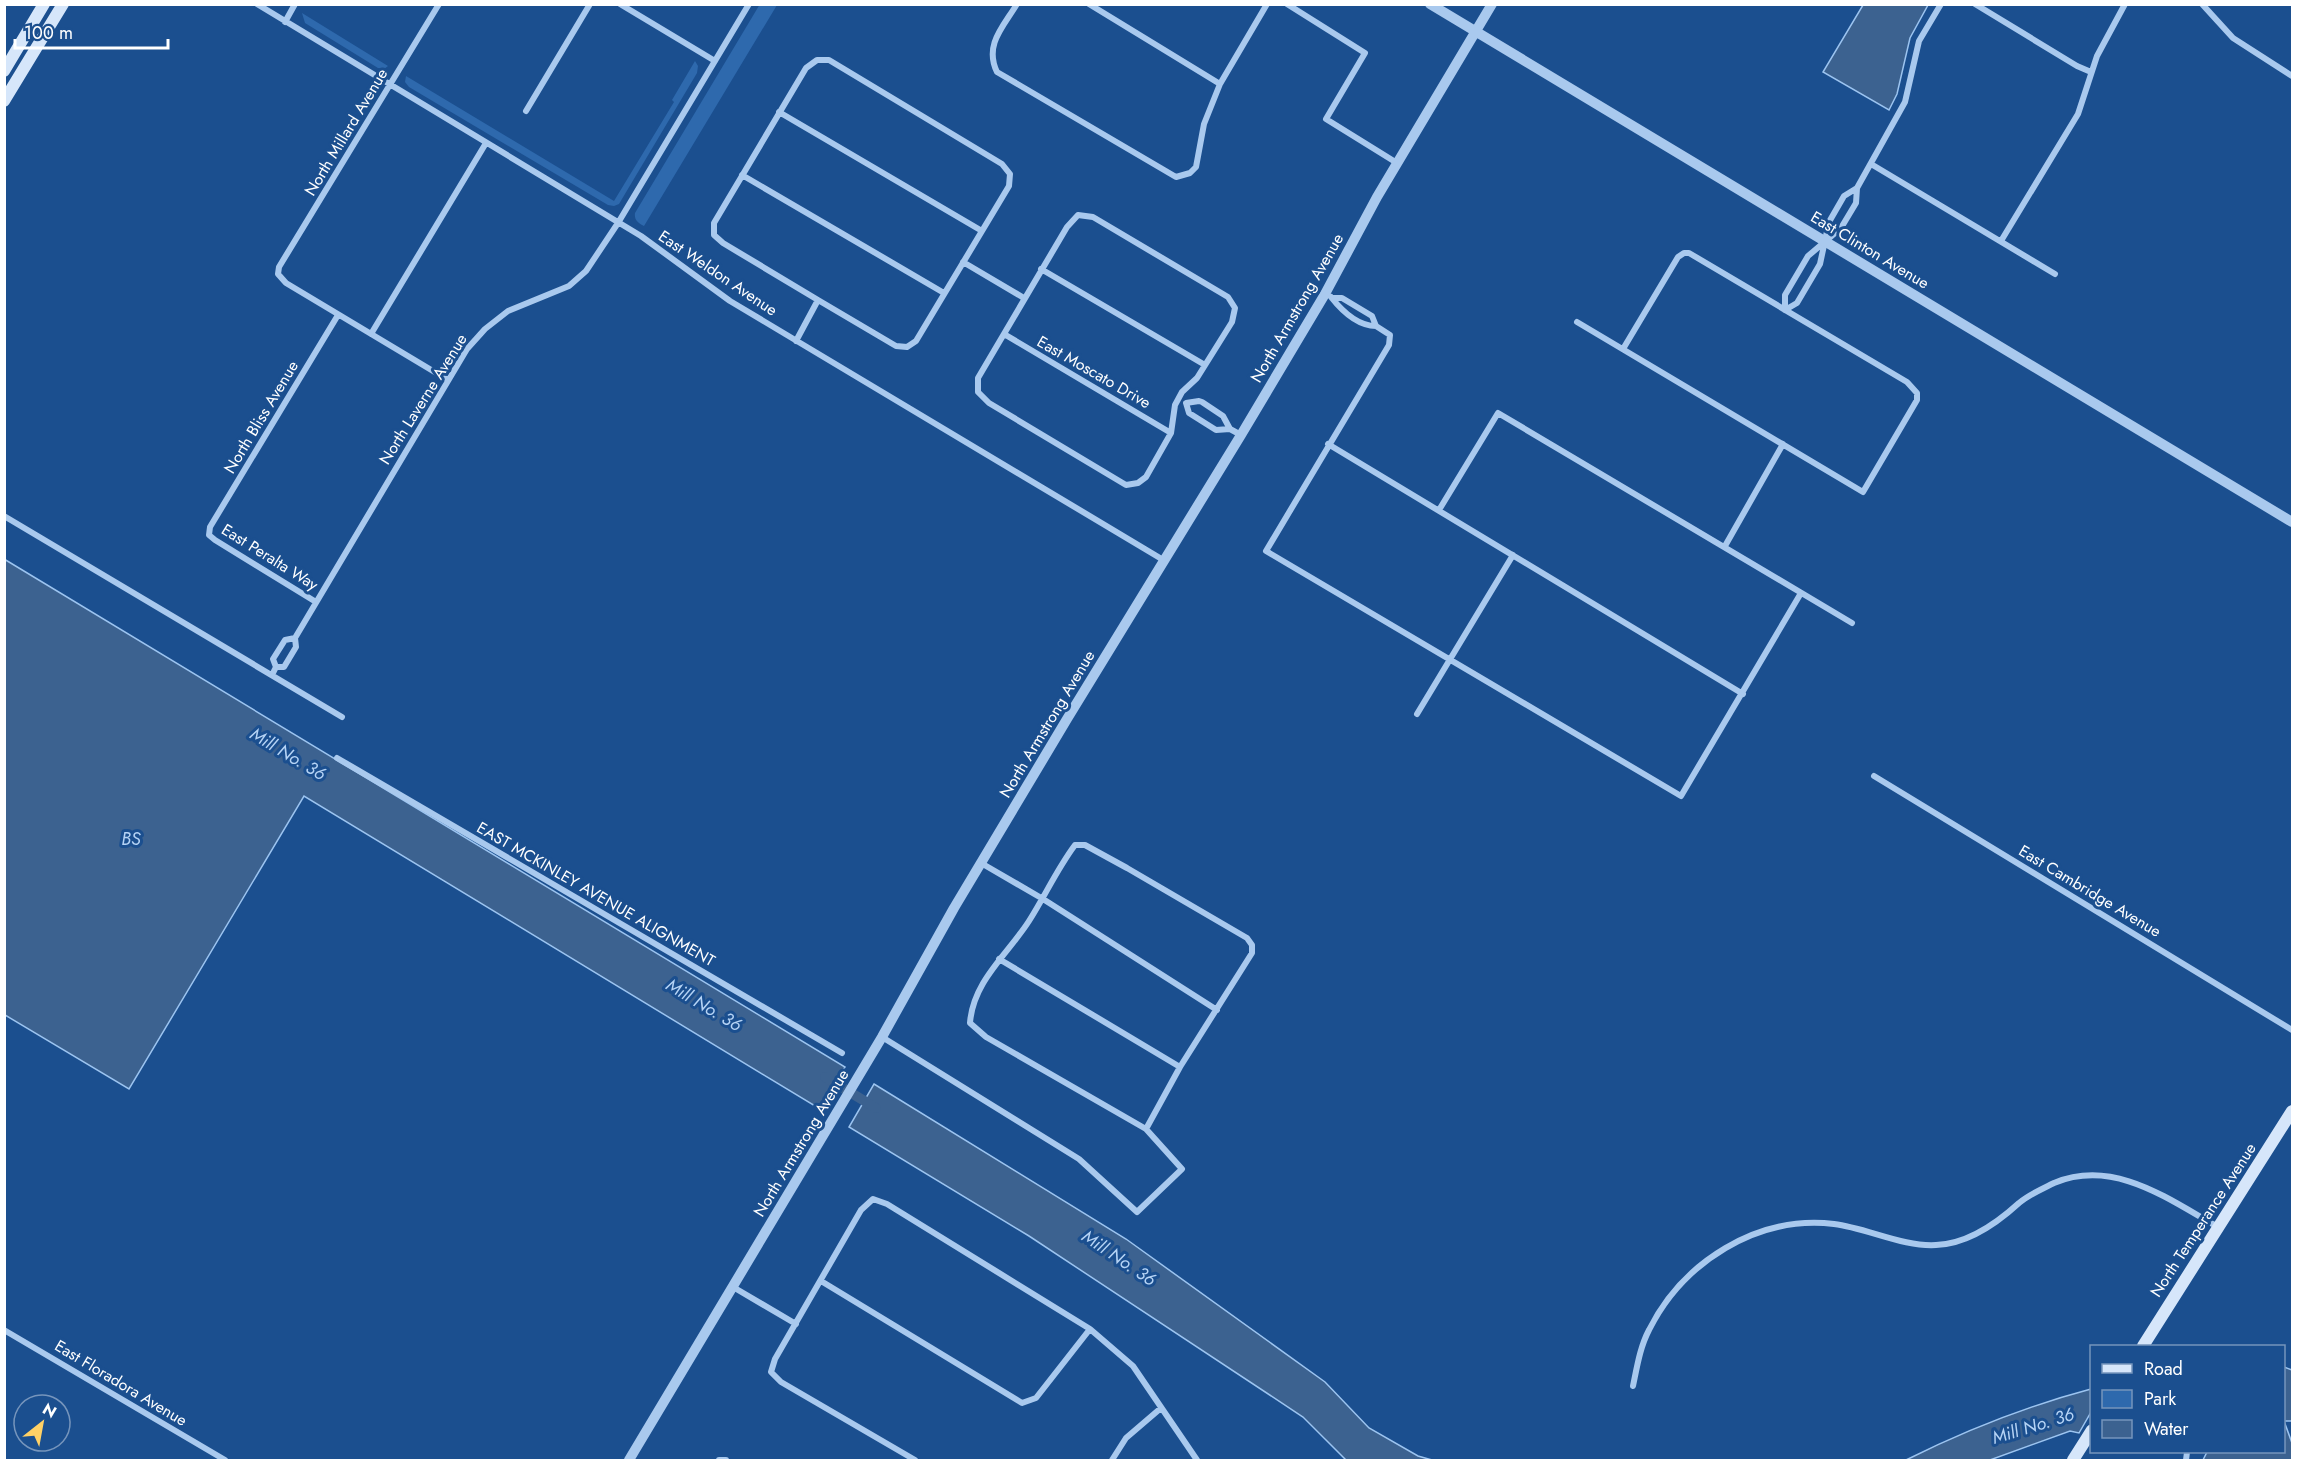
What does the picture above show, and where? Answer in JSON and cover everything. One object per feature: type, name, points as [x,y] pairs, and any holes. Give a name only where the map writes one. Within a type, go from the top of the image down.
[{"type":"main road","points":[[4,71],[44,4]]},
{"type":"main road","points":[[4,101],[63,4]]},
{"type":"main road","name":"North Temperance Avenue","points":[[2144,1345],[2292,1111]]},
{"type":"main road","points":[[2073,1461],[2090,1432]]},
{"type":"street","name":"East Weldon Avenue","points":[[257,4],[641,236],[730,301],[1165,561]]},
{"type":"street","points":[[285,22],[295,4]]},
{"type":"street","name":"North Millard Avenue","points":[[338,315],[286,283],[278,274],[279,267],[439,4]]},
{"type":"street","points":[[526,111],[590,4]]},
{"type":"street","points":[[620,4],[715,61]]},
{"type":"street","name":"North Laverne Avenue","points":[[276,667],[284,667],[296,647],[295,638],[467,349],[485,329],[508,311],[569,286],[586,271],[618,223],[749,4]]},
{"type":"street","points":[[1017,4],[993,45],[991,60],[997,72],[1176,177],[1190,173],[1197,167],[1204,124],[1220,84],[1267,4]]},
{"type":"street","points":[[1089,4],[1220,84]]},
{"type":"street","points":[[1287,4],[1365,53],[1326,119],[1397,163]]},
{"type":"street","name":"East Clinton Avenue","points":[[1430,4],[2292,522]]},
{"type":"street","name":"North Armstrong Avenue","points":[[629,1461],[882,1037],[981,863],[1067,719],[1328,296],[1397,163],[1492,4]]},
{"type":"street","points":[[1785,310],[1785,295],[1808,256],[1841,228],[1856,203],[1857,188],[1905,102],[1919,42],[1941,4]]},
{"type":"street","points":[[1975,4],[2077,66],[2091,72]]},
{"type":"street","points":[[2001,241],[2078,114],[2104,39],[2125,4]]},
{"type":"street","points":[[2202,4],[2233,38],[2292,76]]},
{"type":"street","points":[[817,60],[829,60],[1002,164],[1010,174],[1009,186],[916,341],[907,348],[896,346],[723,243],[714,235],[714,223],[742,174],[806,68],[817,60]]},
{"type":"street","points":[[779,112],[982,231]]},
{"type":"street","points":[[371,334],[486,143]]},
{"type":"street","points":[[1870,164],[2055,274]]},
{"type":"street","points":[[742,174],[944,294]]},
{"type":"street","points":[[1785,310],[1797,303],[1820,264],[1829,222],[1844,196],[1857,188]]},
{"type":"street","points":[[1078,215],[1093,217],[1228,297],[1235,308],[1232,322],[1205,365],[1178,399],[1171,433],[1146,477],[1138,483],[1126,485],[988,403],[978,392],[978,378],[1024,298],[1067,227],[1078,215]]},
{"type":"street","points":[[1577,322],[1863,492],[1914,406],[1917,393],[1907,382],[1695,256],[1684,253],[1674,264],[1623,349]]},
{"type":"street","points":[[963,262],[1024,298]]},
{"type":"street","points":[[1041,269],[1205,365]]},
{"type":"street","points":[[1328,296],[1342,298],[1372,316],[1376,326]]},
{"type":"street","points":[[1328,296],[1337,307],[1366,326],[1376,326],[1390,335],[1389,345],[1266,551],[1681,796],[1801,593]]},
{"type":"street","points":[[796,340],[818,300]]},
{"type":"street","points":[[338,315],[448,380]]},
{"type":"street","name":"North Bliss Avenue","points":[[209,535],[210,526],[338,315]]},
{"type":"street","name":"East Moscato Drive","points":[[1004,334],[1171,433]]},
{"type":"street","points":[[1178,399],[1186,404],[1189,413],[1216,430],[1230,429],[1241,435]]},
{"type":"street","points":[[1186,404],[1199,401],[1223,416],[1230,429]]},
{"type":"street","points":[[1198,419],[1207,406]]},
{"type":"street","points":[[1439,510],[1498,413],[1852,623]]},
{"type":"street","points":[[1329,444],[1743,694]]},
{"type":"street","points":[[1725,546],[1784,444]]},
{"type":"street","points":[[4,516],[342,717]]},
{"type":"street","name":"East Peralta Way","points":[[209,535],[316,602]]},
{"type":"street","points":[[1417,714],[1513,555]]},
{"type":"street","name":"North Laverne Avenue","points":[[272,675],[276,667],[273,659],[285,640],[295,638]]},
{"type":"street","name":"EAST MCKINLEY AVENUE ALIGNMENT","points":[[337,758],[842,1053]]},
{"type":"street","name":"East Cambridge Avenue","points":[[1874,776],[2292,1030]]},
{"type":"street","points":[[882,1037],[1079,1159],[1137,1212],[1182,1169],[1146,1129],[986,1038],[970,1023],[975,997],[999,959],[1023,930],[1075,845],[1085,845],[1247,938],[1252,945],[1252,953],[1179,1067],[1146,1129]]},
{"type":"street","points":[[981,863],[1043,899],[1217,1010]]},
{"type":"street","points":[[999,959],[1179,1067]]},
{"type":"street","points":[[1634,1386],[1640,1354],[1648,1331],[1659,1311],[1688,1276],[1725,1247],[1776,1228],[1831,1224],[1857,1228],[1917,1244],[1937,1245],[1979,1233],[2039,1190],[2061,1180],[2095,1174],[2112,1175],[2136,1183],[2218,1227]]},
{"type":"street","points":[[915,1461],[781,1382],[771,1372],[775,1359],[861,1210],[873,1199],[887,1204],[1090,1329],[1133,1366],[1197,1461]]},
{"type":"street","points":[[821,1281],[1022,1403],[1036,1398],[1090,1329]]},
{"type":"street","points":[[733,1287],[796,1324]]},
{"type":"street","name":"East Floradora Avenue","points":[[4,1330],[225,1461]]},
{"type":"street","points":[[1112,1461],[1126,1438],[1161,1408]]},
{"type":"street","points":[[897,1461],[902,1452]]},
{"type":"street","points":[[719,1461],[726,1461]]},
{"type":"green space","points":[[760,4],[777,5],[644,226],[642,225],[636,219],[635,213]]},
{"type":"green space","points":[[302,13],[388,66],[384,69],[378,68],[305,23]]},
{"type":"green space","points":[[695,61],[698,66],[697,73],[619,204],[614,206],[608,205],[409,87],[405,82],[406,76],[614,201],[674,102],[672,100]]},
{"type":"water","points":[[1863,5],[1928,5],[1910,38],[1897,94],[1889,110],[1823,72]]},
{"type":"water","name":"BS","points":[[4,559],[845,1067],[820,1109],[304,796],[129,1089],[5,1015]]},
{"type":"water","points":[[874,1084],[1126,1239],[1325,1382],[1369,1428],[1418,1456],[1432,1460],[1346,1460],[1303,1417],[1029,1236],[849,1127]]},
{"type":"water","points":[[2285,1367],[2292,1370],[2292,1421],[2285,1421]]},
{"type":"water","points":[[2090,1389],[2090,1414],[2079,1433],[2070,1431],[1990,1460],[1906,1460],[1997,1420]]},
{"type":"water","points":[[2285,1424],[2292,1443],[2292,1460],[2203,1460],[2206,1453],[2285,1453]]},
{"type":"waterway","name":"Mill No. 36","points":[[825,1077],[876,1108]]}]
